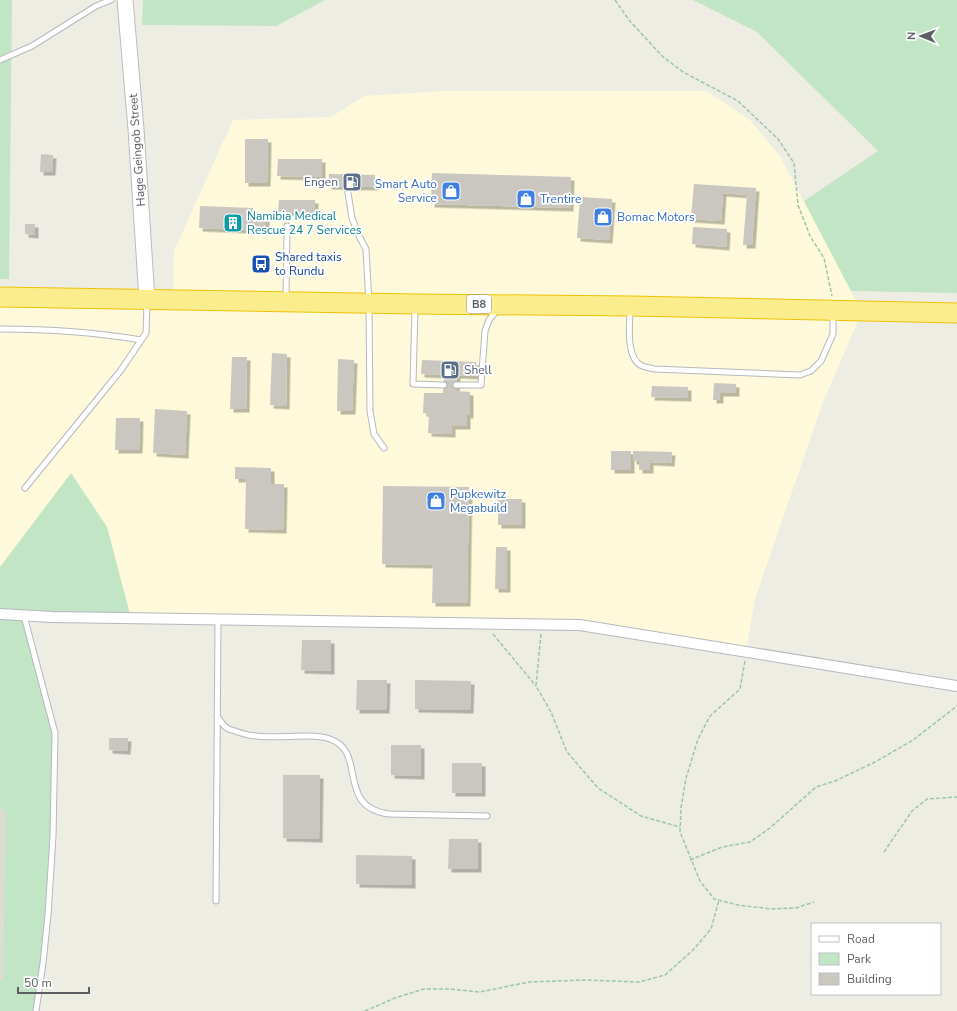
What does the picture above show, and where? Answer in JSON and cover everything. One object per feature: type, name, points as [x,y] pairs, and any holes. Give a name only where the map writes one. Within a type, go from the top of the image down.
[{"type":"highway","name":"B8","points":[[0,297],[369,304],[630,306],[957,313]]},
{"type":"street","name":"Hage Geingob Street","points":[[125,0],[136,129],[147,300]]},
{"type":"street","points":[[0,614],[52,618],[580,625],[957,686]]},
{"type":"lane","points":[[0,60],[32,46],[96,6],[111,0]]},
{"type":"lane","points":[[348,193],[352,218],[366,249],[369,304],[370,411],[374,434],[384,448]]},
{"type":"lane","points":[[286,302],[287,226]]},
{"type":"lane","points":[[25,488],[121,370],[146,333],[147,300]]},
{"type":"lane","points":[[415,304],[413,384],[444,385]]},
{"type":"lane","points":[[456,385],[481,385],[485,331],[489,320],[501,304]]},
{"type":"lane","points":[[630,306],[630,349],[634,358],[641,366],[654,369],[800,375],[812,371],[821,361],[833,334],[833,311]]},
{"type":"lane","points":[[0,329],[43,329],[104,334],[141,340]]},
{"type":"lane","points":[[24,616],[55,733],[53,836],[48,915],[36,1011]]},
{"type":"lane","points":[[216,901],[218,620]]},
{"type":"lane","points":[[217,716],[226,728],[240,733],[255,736],[317,736],[330,739],[338,743],[347,753],[356,788],[362,803],[378,813],[487,816]]},
{"type":"path","points":[[615,0],[629,20],[662,56],[683,72],[738,101],[778,139],[794,163],[798,205],[810,236],[824,258],[832,292],[833,311]]},
{"type":"path","points":[[484,623],[536,686],[551,712],[567,752],[598,788],[641,816],[680,828]]},
{"type":"path","points":[[536,686],[542,624]]},
{"type":"path","points":[[746,652],[740,689],[710,716],[698,739],[686,778],[681,808],[680,832],[690,860],[700,881],[714,899],[738,905],[771,909],[796,908],[814,902]]},
{"type":"path","points":[[690,860],[722,847],[750,842],[770,828],[816,787],[835,781],[875,762],[913,740],[957,706]]},
{"type":"path","points":[[884,852],[912,811],[927,799],[957,797]]},
{"type":"path","points":[[365,1011],[396,998],[424,989],[449,989],[480,992],[529,982],[586,980],[639,982],[665,975],[693,950],[711,929],[719,900]]},
{"type":"shaded area","points":[[443,91],[706,91],[750,120],[780,156],[862,312],[823,402],[755,599],[746,652],[580,625],[0,615],[0,297],[173,300],[174,251],[233,120],[331,117],[364,96]]},
{"type":"shaded area","points":[[0,809],[5,810],[3,980],[0,980]]},
{"type":"green space","points":[[0,0],[12,0],[9,279],[0,279]]},
{"type":"green space","points":[[143,0],[325,0],[276,26],[142,25]]},
{"type":"green space","points":[[693,0],[957,0],[957,293],[851,291],[804,201],[878,151],[757,32]]},
{"type":"green space","points":[[71,473],[107,527],[131,618],[24,616],[55,733],[48,915],[36,1011],[0,1011],[0,980],[3,979],[5,810],[0,809],[0,567]]},
{"type":"building","points":[[245,139],[268,139],[267,183],[245,183]]},
{"type":"building","points":[[41,154],[53,155],[52,172],[40,172]]},
{"type":"building","points":[[278,159],[322,159],[322,177],[277,176]]},
{"type":"building","points":[[432,173],[571,177],[570,208],[431,204]]},
{"type":"building","points":[[329,174],[375,175],[375,187],[328,186]]},
{"type":"building","points":[[694,184],[756,188],[752,245],[743,245],[747,195],[723,193],[721,221],[691,219]]},
{"type":"building","points":[[580,197],[612,199],[609,240],[577,238]]},
{"type":"building","points":[[279,200],[315,200],[315,213],[278,212]]},
{"type":"building","name":"Namibia Medical Rescue 24 7 Services","points":[[200,206],[253,208],[252,217],[266,217],[266,231],[199,228]]},
{"type":"building","points":[[25,224],[35,224],[35,235],[25,234]]},
{"type":"building","points":[[693,227],[727,229],[726,247],[692,244]]},
{"type":"building","points":[[272,353],[287,354],[286,406],[270,405]]},
{"type":"building","points":[[232,357],[247,357],[246,409],[230,409]]},
{"type":"building","points":[[338,359],[354,360],[352,411],[337,411]]},
{"type":"building","points":[[422,360],[476,362],[476,376],[457,375],[456,391],[470,392],[470,415],[467,415],[467,426],[452,426],[452,434],[428,433],[429,414],[423,413],[424,393],[443,393],[444,375],[421,374]]},
{"type":"building","points":[[714,383],[736,384],[736,393],[720,393],[720,400],[713,400]]},
{"type":"building","points":[[652,386],[688,387],[688,398],[651,397]]},
{"type":"building","points":[[155,409],[187,411],[185,455],[153,453]]},
{"type":"building","points":[[116,418],[140,418],[139,450],[115,450]]},
{"type":"building","points":[[611,451],[631,451],[631,470],[611,470]]},
{"type":"building","points":[[633,451],[672,452],[671,463],[650,462],[650,470],[639,470],[639,461],[633,461]]},
{"type":"building","points":[[235,467],[271,468],[271,484],[284,484],[283,530],[245,529],[246,479],[235,479]]},
{"type":"building","points":[[383,486],[469,487],[467,603],[432,603],[433,565],[382,564]]},
{"type":"building","points":[[498,499],[522,499],[522,525],[498,525]]},
{"type":"building","points":[[496,547],[507,547],[507,589],[495,589]]},
{"type":"building","points":[[302,640],[331,640],[331,671],[301,670]]},
{"type":"building","points":[[357,680],[387,680],[386,710],[356,710]]},
{"type":"building","points":[[415,680],[471,681],[470,710],[415,709]]},
{"type":"building","points":[[109,738],[128,738],[127,751],[109,750]]},
{"type":"building","points":[[391,745],[421,745],[421,776],[391,775]]},
{"type":"building","points":[[452,763],[482,763],[482,793],[452,793]]},
{"type":"building","points":[[283,775],[320,775],[319,839],[283,838]]},
{"type":"building","points":[[449,839],[478,839],[478,869],[448,869]]},
{"type":"building","points":[[356,855],[412,856],[412,885],[356,884]]},
{"type":"place","name":"Engen","points":[[352,182]]},
{"type":"place","name":"Smart Auto Service","points":[[451,191]]},
{"type":"place","name":"Trentire","points":[[526,199]]},
{"type":"place","name":"Bomac Motors","points":[[603,217]]},
{"type":"place","name":"Namibia Medical Rescue 24 7 Services","points":[[233,223]]},
{"type":"place","name":"Shared taxis to Rundu","points":[[261,264]]},
{"type":"place","name":"Shell","points":[[450,370]]},
{"type":"place","name":"Pupkewitz Megabuild","points":[[436,501]]}]
